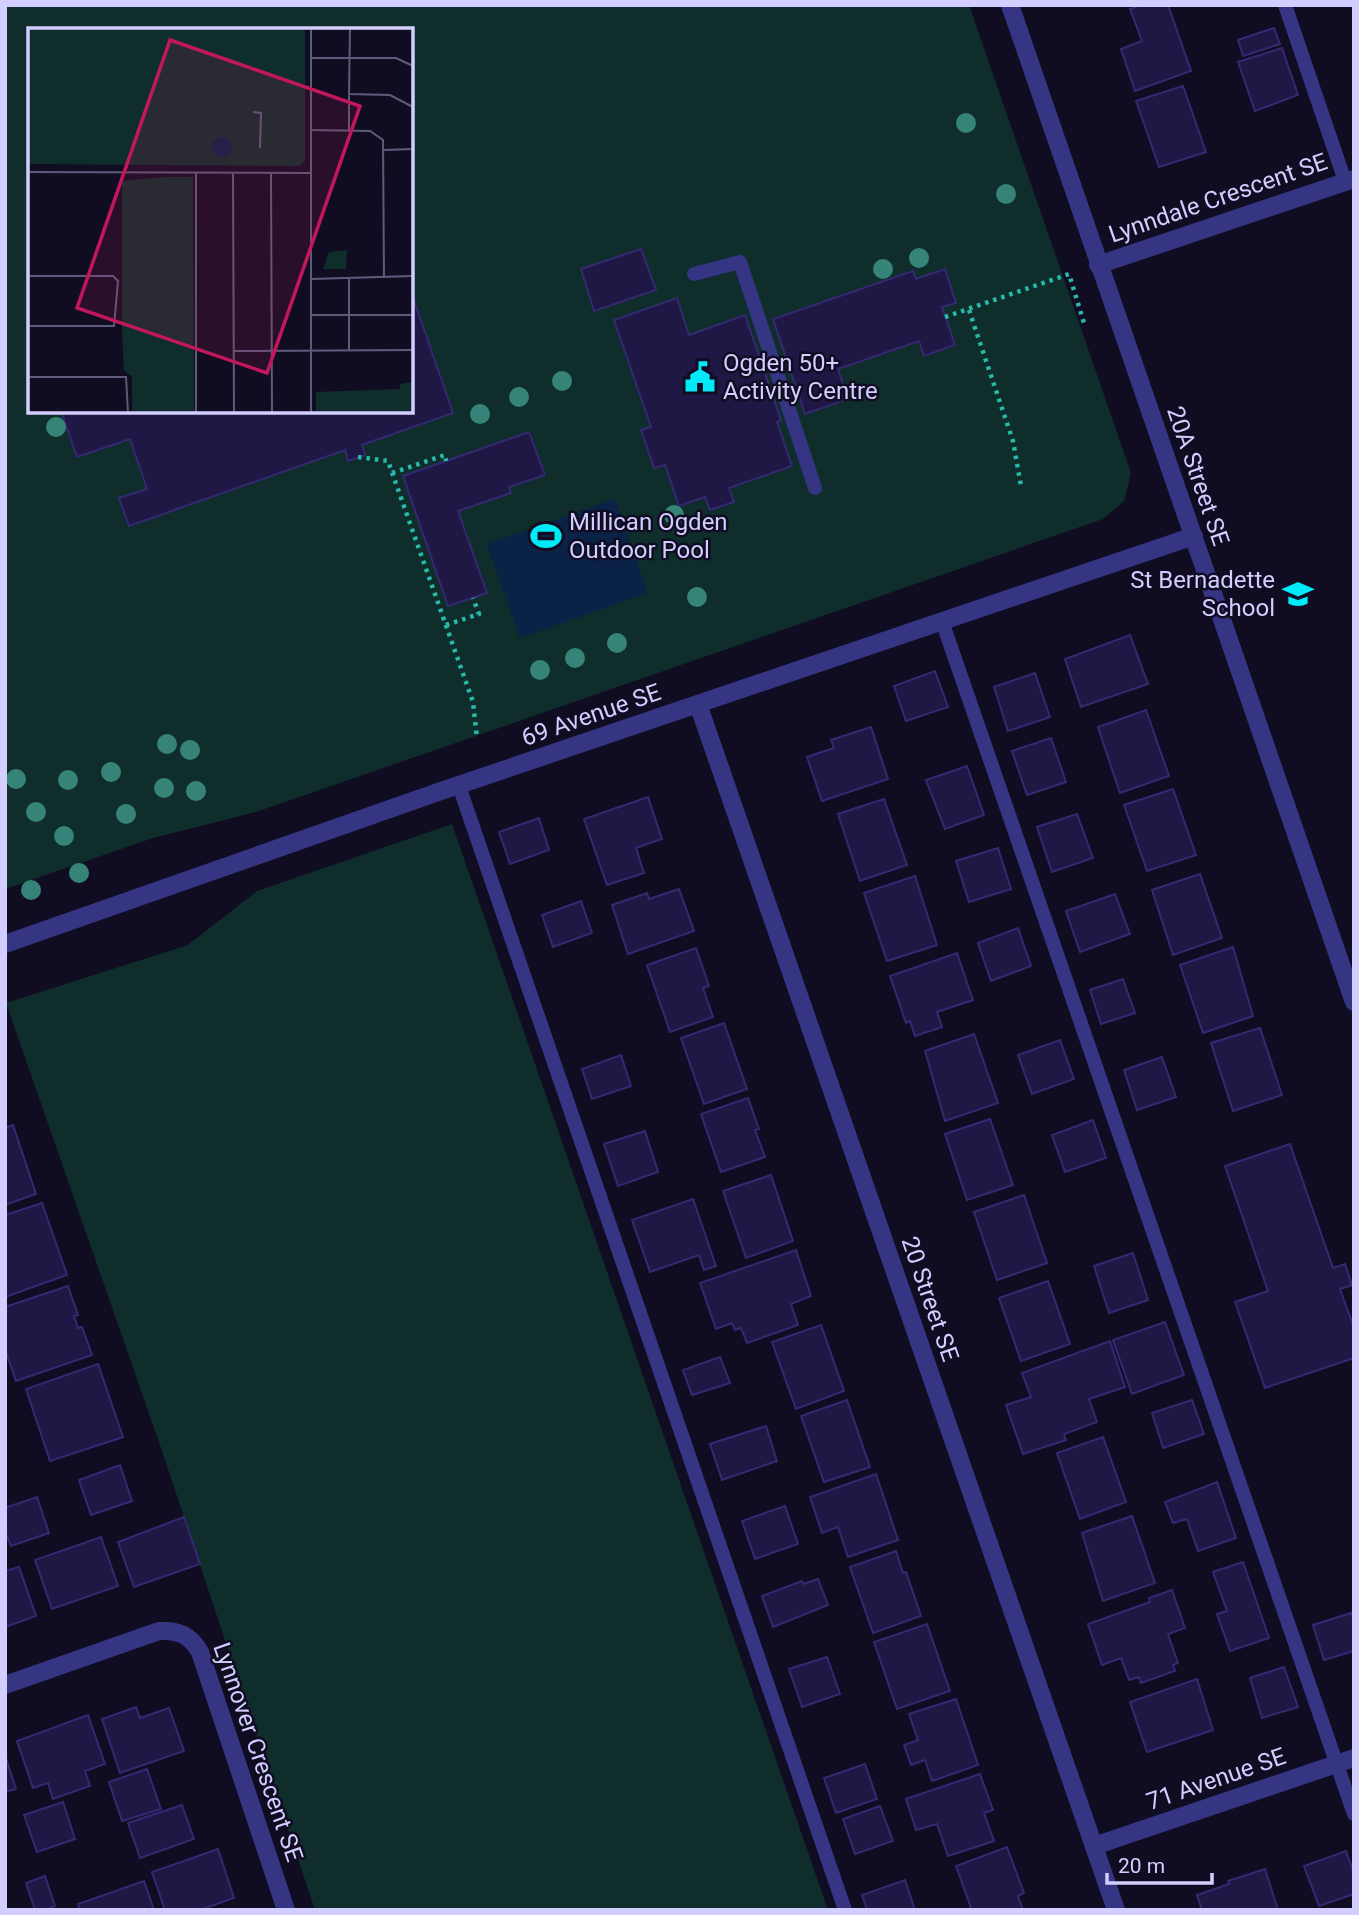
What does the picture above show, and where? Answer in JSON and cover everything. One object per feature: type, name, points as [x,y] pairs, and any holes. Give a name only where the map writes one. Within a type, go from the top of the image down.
[{"type":"street","name":"20A Street SE","points":[[1010,5],[1354,1002]]},
{"type":"street","name":"Lynndale Crescent SE","points":[[1098,265],[1350,180]]},
{"type":"street","name":"69 Avenue SE","points":[[5,944],[1194,536]]},
{"type":"street","name":"20 Street SE","points":[[698,704],[1116,1910]]},
{"type":"street","name":"Lynnover Crescent SE","points":[[5,1685],[159,1631],[172,1630],[194,1641],[200,1652],[286,1910]]},
{"type":"street","name":"71 Avenue SE","points":[[1094,1846],[1354,1758]]},
{"type":"lane","points":[[1285,5],[1350,180]]},
{"type":"lane","points":[[694,274],[740,262],[815,488]]},
{"type":"lane","points":[[942,621],[1354,1814]]},
{"type":"lane","points":[[459,786],[845,1910]]},
{"type":"path","points":[[945,317],[1069,274],[1084,323]]},
{"type":"path","points":[[969,310],[1013,441],[1021,486]]},
{"type":"path","points":[[392,473],[445,455],[446,461]]},
{"type":"path","points":[[358,457],[388,461],[473,702],[477,739]]},
{"type":"path","points":[[446,625],[478,614],[473,597]]},
{"type":"green space","points":[[5,5],[969,5],[1131,473],[1124,501],[1103,519],[256,812],[153,838],[5,889]]},
{"type":"green space","points":[[452,824],[828,1910],[315,1910],[161,1448],[6,1003],[188,945],[257,891]]},
{"type":"water","points":[[615,499],[648,593],[520,638],[487,544]]},
{"type":"building","points":[[1140,5],[1168,5],[1191,71],[1135,91],[1121,49],[1142,41],[1130,9]]},
{"type":"building","points":[[1274,28],[1280,44],[1243,56],[1238,40]]},
{"type":"building","points":[[1282,48],[1298,95],[1255,111],[1238,62]]},
{"type":"building","points":[[1183,86],[1206,152],[1159,167],[1136,101]]},
{"type":"building","points":[[641,249],[656,290],[594,311],[581,269]]},
{"type":"building","points":[[945,269],[956,303],[942,307],[955,345],[924,356],[919,341],[838,369],[848,399],[805,414],[773,319],[913,271],[916,279]]},
{"type":"building","points":[[413,298],[453,413],[362,445],[365,455],[348,461],[345,450],[129,526],[119,498],[147,489],[130,439],[77,457],[62,413],[413,413]]},
{"type":"building","name":"Ogden 50+ Activity Centre","points":[[677,298],[689,335],[745,315],[781,420],[777,422],[792,466],[729,488],[734,502],[710,510],[705,497],[679,506],[665,465],[654,468],[641,430],[651,427],[614,320]]},
{"type":"building","points":[[529,432],[545,475],[509,487],[511,493],[458,511],[487,593],[448,606],[403,476]]},
{"type":"building","points":[[1130,635],[1148,684],[1081,707],[1065,659]]},
{"type":"building","points":[[935,671],[948,707],[906,721],[894,686]]},
{"type":"building","points":[[1035,673],[1050,717],[1008,731],[994,687]]},
{"type":"building","points":[[1146,710],[1169,776],[1120,793],[1098,727]]},
{"type":"building","points":[[871,727],[888,779],[822,801],[807,757],[834,748],[831,740]]},
{"type":"building","points":[[1051,738],[1066,782],[1027,795],[1012,751]]},
{"type":"building","points":[[967,766],[984,815],[945,829],[926,780]]},
{"type":"building","points":[[1173,789],[1196,855],[1147,871],[1124,805]]},
{"type":"building","points":[[648,797],[662,839],[636,848],[644,873],[607,885],[584,819]]},
{"type":"building","points":[[884,799],[907,865],[860,881],[838,814]]},
{"type":"building","points":[[1077,814],[1093,858],[1052,872],[1037,827]]},
{"type":"building","points":[[539,818],[549,850],[510,864],[499,832]]},
{"type":"building","points":[[998,848],[1011,889],[969,902],[956,861]]},
{"type":"building","points":[[1200,874],[1222,938],[1173,955],[1152,890]]},
{"type":"building","points":[[915,876],[937,945],[887,961],[864,893]]},
{"type":"building","points":[[679,889],[694,931],[628,954],[612,905],[647,893],[649,899]]},
{"type":"building","points":[[1115,894],[1130,934],[1080,952],[1066,911]]},
{"type":"building","points":[[581,901],[592,933],[553,947],[542,915]]},
{"type":"building","points":[[1018,928],[1031,966],[991,981],[978,943]]},
{"type":"building","points":[[1233,947],[1253,1016],[1203,1033],[1180,965]]},
{"type":"building","points":[[696,948],[709,986],[703,988],[713,1017],[670,1032],[647,965]]},
{"type":"building","points":[[957,953],[973,1000],[937,1012],[942,1027],[915,1036],[910,1021],[906,1023],[890,976]]},
{"type":"building","points":[[1123,979],[1135,1013],[1101,1024],[1090,990]]},
{"type":"building","points":[[724,1023],[747,1089],[704,1104],[681,1038]]},
{"type":"building","points":[[1260,1028],[1282,1095],[1233,1111],[1211,1043]]},
{"type":"building","points":[[974,1034],[998,1103],[945,1121],[925,1051]]},
{"type":"building","points":[[1060,1040],[1074,1079],[1032,1094],[1018,1055]]},
{"type":"building","points":[[621,1055],[631,1086],[592,1099],[582,1069]]},
{"type":"building","points":[[1162,1057],[1176,1097],[1137,1110],[1124,1070]]},
{"type":"building","points":[[748,1098],[759,1129],[755,1130],[765,1157],[721,1172],[701,1114]]},
{"type":"building","points":[[990,1119],[1013,1185],[967,1200],[945,1134]]},
{"type":"building","points":[[1093,1120],[1106,1158],[1065,1172],[1052,1135]]},
{"type":"building","points":[[13,1125],[36,1194],[5,1205],[5,1128]]},
{"type":"building","points":[[645,1131],[658,1172],[618,1186],[604,1144]]},
{"type":"building","points":[[1290,1144],[1333,1268],[1345,1264],[1352,1285],[1340,1289],[1354,1328],[1354,1358],[1265,1388],[1235,1302],[1268,1291],[1225,1166]]},
{"type":"building","points":[[771,1175],[793,1241],[746,1258],[723,1191]]},
{"type":"building","points":[[1024,1195],[1047,1263],[997,1280],[974,1212]]},
{"type":"building","points":[[693,1199],[716,1266],[704,1270],[699,1255],[650,1272],[632,1220]]},
{"type":"building","points":[[42,1203],[67,1275],[5,1297],[5,1215]]},
{"type":"building","points":[[796,1250],[811,1296],[791,1304],[798,1325],[747,1343],[741,1328],[735,1330],[732,1323],[716,1329],[700,1283]]},
{"type":"building","points":[[1133,1253],[1148,1300],[1109,1313],[1094,1266]]},
{"type":"building","points":[[1048,1281],[1070,1344],[1021,1361],[999,1298]]},
{"type":"building","points":[[68,1286],[78,1315],[74,1316],[78,1328],[82,1327],[92,1355],[16,1381],[5,1349],[5,1307]]},
{"type":"building","points":[[1165,1322],[1184,1375],[1132,1394],[1113,1340]]},
{"type":"building","points":[[821,1325],[844,1391],[796,1409],[772,1342]]},
{"type":"building","points":[[1110,1341],[1125,1387],[1089,1399],[1097,1422],[1064,1434],[1066,1440],[1023,1454],[1006,1405],[1031,1397],[1022,1373]]},
{"type":"building","points":[[720,1357],[730,1383],[692,1395],[683,1370]]},
{"type":"building","points":[[98,1364],[123,1437],[50,1461],[26,1389]]},
{"type":"building","points":[[847,1400],[870,1467],[824,1482],[801,1416]]},
{"type":"building","points":[[1192,1400],[1204,1434],[1163,1448],[1152,1413]]},
{"type":"building","points":[[766,1426],[777,1461],[722,1480],[710,1444]]},
{"type":"building","points":[[1103,1437],[1126,1502],[1080,1519],[1057,1453]]},
{"type":"building","points":[[120,1465],[132,1501],[91,1515],[79,1480]]},
{"type":"building","points":[[876,1474],[898,1540],[848,1557],[838,1527],[822,1533],[810,1497]]},
{"type":"building","points":[[1217,1482],[1236,1538],[1198,1551],[1187,1519],[1173,1523],[1165,1502]]},
{"type":"building","points":[[37,1497],[49,1533],[11,1546],[5,1531],[5,1508]]},
{"type":"building","points":[[785,1506],[798,1544],[755,1559],[742,1521]]},
{"type":"building","points":[[1132,1516],[1155,1583],[1103,1601],[1082,1533]]},
{"type":"building","points":[[184,1517],[200,1564],[134,1587],[118,1542]]},
{"type":"building","points":[[101,1537],[118,1586],[52,1609],[35,1560]]},
{"type":"building","points":[[896,1551],[921,1616],[873,1633],[850,1567]]},
{"type":"building","points":[[1243,1562],[1269,1638],[1230,1651],[1217,1614],[1227,1611],[1213,1572]]},
{"type":"building","points":[[19,1567],[36,1616],[5,1627],[5,1571]]},
{"type":"building","points":[[818,1579],[828,1605],[773,1627],[762,1596],[802,1581],[803,1584]]},
{"type":"building","points":[[1172,1590],[1185,1628],[1168,1634],[1178,1663],[1173,1665],[1175,1671],[1141,1683],[1139,1677],[1129,1680],[1121,1658],[1102,1665],[1088,1624],[1150,1602],[1149,1598]]},
{"type":"building","points":[[1351,1613],[1354,1621],[1354,1651],[1324,1660],[1313,1625]]},
{"type":"building","points":[[927,1624],[950,1691],[897,1709],[874,1642]]},
{"type":"building","points":[[827,1657],[840,1694],[802,1707],[789,1669]]},
{"type":"building","points":[[1284,1667],[1298,1707],[1262,1718],[1250,1678]]},
{"type":"building","points":[[1197,1679],[1213,1730],[1147,1752],[1130,1702]]},
{"type":"building","points":[[956,1699],[978,1765],[932,1781],[925,1760],[911,1765],[904,1745],[918,1740],[909,1714]]},
{"type":"building","points":[[136,1707],[140,1718],[169,1708],[184,1751],[120,1773],[102,1719]]},
{"type":"building","points":[[88,1715],[105,1764],[85,1771],[90,1786],[53,1799],[48,1783],[33,1788],[17,1741]]},
{"type":"building","points":[[5,1755],[16,1789],[5,1792]]},
{"type":"building","points":[[865,1764],[877,1799],[836,1813],[824,1778]]},
{"type":"building","points":[[147,1769],[161,1809],[122,1821],[109,1782]]},
{"type":"building","points":[[980,1774],[993,1810],[984,1813],[994,1841],[948,1856],[937,1824],[916,1830],[906,1799]]},
{"type":"building","points":[[63,1802],[75,1839],[37,1852],[24,1815]]},
{"type":"building","points":[[182,1805],[194,1839],[140,1858],[128,1823]]},
{"type":"building","points":[[880,1806],[893,1841],[855,1854],[843,1819]]},
{"type":"building","points":[[1007,1847],[1024,1893],[1018,1896],[1023,1910],[966,1910],[971,1908],[956,1866]]},
{"type":"building","points":[[218,1849],[234,1898],[200,1910],[165,1910],[152,1872]]},
{"type":"building","points":[[1346,1851],[1354,1874],[1354,1894],[1319,1906],[1304,1866]]},
{"type":"building","points":[[1265,1869],[1278,1910],[1202,1910],[1197,1895]]},
{"type":"building","points":[[45,1876],[55,1906],[35,1910],[26,1883]]},
{"type":"building","points":[[905,1880],[915,1910],[867,1910],[862,1895]]},
{"type":"building","points":[[144,1881],[154,1910],[80,1910],[78,1904]]},
{"type":"place","name":"Ogden 50+ Activity Centre","points":[[700,377]]},
{"type":"place","name":"Millican Ogden Outdoor Pool","points":[[546,536]]},
{"type":"place","name":"St Bernadette School","points":[[1298,594]]}]
